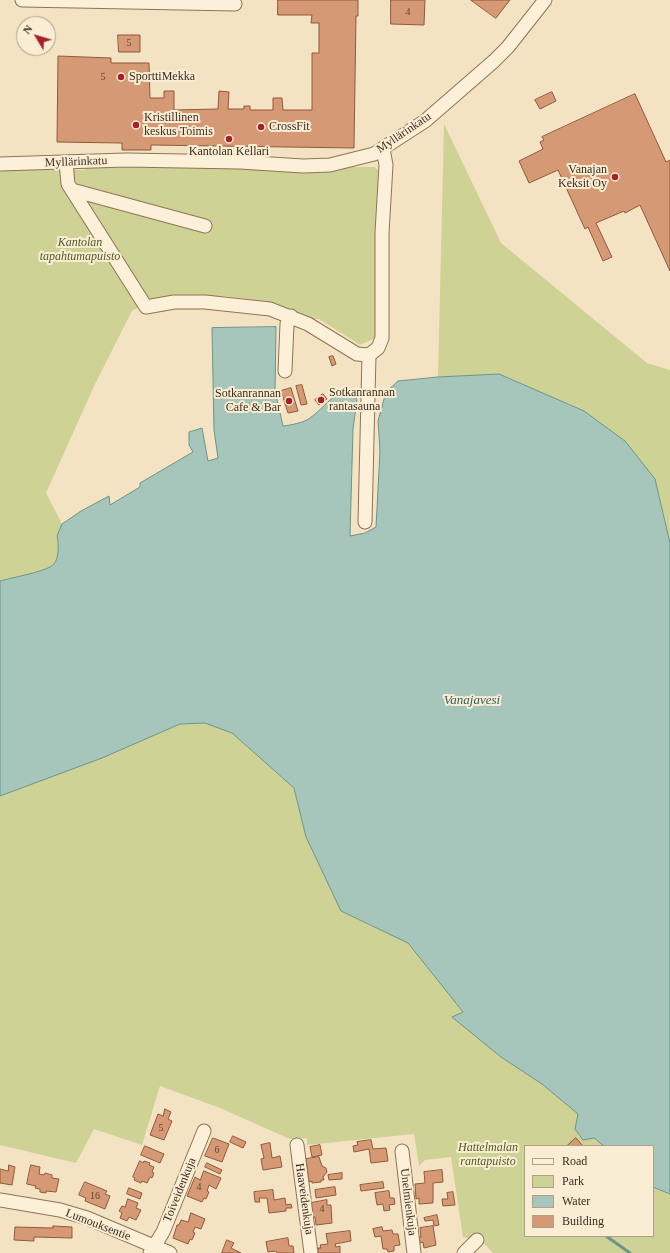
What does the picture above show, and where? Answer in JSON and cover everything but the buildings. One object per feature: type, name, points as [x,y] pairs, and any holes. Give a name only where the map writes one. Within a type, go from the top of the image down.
[{"type":"street","points":[[22,0],[236,4]]},
{"type":"street","name":"Myllärinkatu","points":[[0,164],[126,160],[240,162],[302,166],[330,164],[359,159],[383,149],[425,121],[508,47],[546,0]]},
{"type":"street","points":[[66,162],[68,184],[146,307],[174,302],[205,302],[270,309],[308,324],[357,354],[369,355],[378,348],[382,338],[382,233],[386,165],[383,149]]},
{"type":"street","points":[[72,190],[205,226]]},
{"type":"street","points":[[285,371],[287,324],[291,316]]},
{"type":"street","points":[[365,522],[369,355]]},
{"type":"street","name":"Toiveidenkuja","points":[[152,1250],[163,1232],[204,1131]]},
{"type":"street","name":"Haaveidenkuja","points":[[297,1145],[311,1253]]},
{"type":"street","name":"Unelmienkuja","points":[[402,1151],[414,1253]]},
{"type":"street","name":"Lumouksentie","points":[[0,1200],[60,1210],[87,1218],[152,1250],[170,1253]]},
{"type":"street","points":[[464,1253],[477,1240]]},
{"type":"green space","points":[[444,124],[501,243],[647,363],[670,370],[670,543],[655,479],[625,441],[584,411],[499,374],[438,377]]},
{"type":"green space","name":"Kantolan tapahtumapuisto","points":[[375,167],[381,173],[382,310],[375,338],[360,345],[319,319],[313,319],[291,310],[257,300],[223,296],[152,299],[132,311],[95,384],[46,493],[62,524],[57,536],[58,550],[56,561],[51,567],[0,581],[0,168],[84,170],[87,168]]},
{"type":"green space","name":"Hattelmalan rantapuisto","points":[[205,723],[232,733],[294,788],[306,837],[341,911],[408,943],[463,1012],[453,1017],[501,1057],[542,1084],[579,1114],[594,1138],[603,1145],[524,1145],[524,1237],[654,1237],[654,1187],[670,1194],[670,1253],[493,1253],[482,1241],[463,1237],[451,1157],[425,1160],[419,1166],[414,1134],[307,1145],[307,1138],[290,1139],[220,1108],[160,1086],[142,1145],[94,1129],[76,1163],[0,1145],[0,796],[102,758],[180,724]]},
{"type":"water","name":"Vanajavesi","points":[[276,327],[275,391],[283,426],[297,424],[307,420],[332,399],[348,389],[353,393],[357,400],[353,429],[350,536],[365,533],[376,527],[380,451],[378,421],[386,392],[398,381],[438,377],[499,374],[584,411],[625,441],[655,479],[670,543],[670,1194],[654,1187],[654,1145],[603,1145],[594,1138],[583,1140],[575,1129],[578,1114],[542,1084],[501,1057],[452,1017],[463,1012],[408,943],[341,911],[306,837],[294,788],[232,733],[205,723],[180,724],[102,758],[0,796],[0,581],[51,567],[57,558],[57,536],[62,524],[81,511],[109,496],[110,505],[140,487],[140,483],[193,452],[189,445],[189,432],[202,428],[208,461],[218,458],[214,430],[212,328]]},
{"type":"waterway","points":[[607,1237],[630,1253]]},
{"type":"place","name":"SporttiMekka","points":[[121,77]]},
{"type":"place","name":"Kristillinen keskus Toimis","points":[[136,125]]},
{"type":"place","name":"CrossFit","points":[[261,127]]},
{"type":"place","name":"Kantolan Kellari","points":[[229,139]]},
{"type":"place","name":"Vanajan Keksit Oy","points":[[615,177]]},
{"type":"place","name":"Sotkanrannan rantasauna","points":[[321,400]]},
{"type":"place","name":"Sotkanrannan Cafe & Bar","points":[[289,401]]}]
